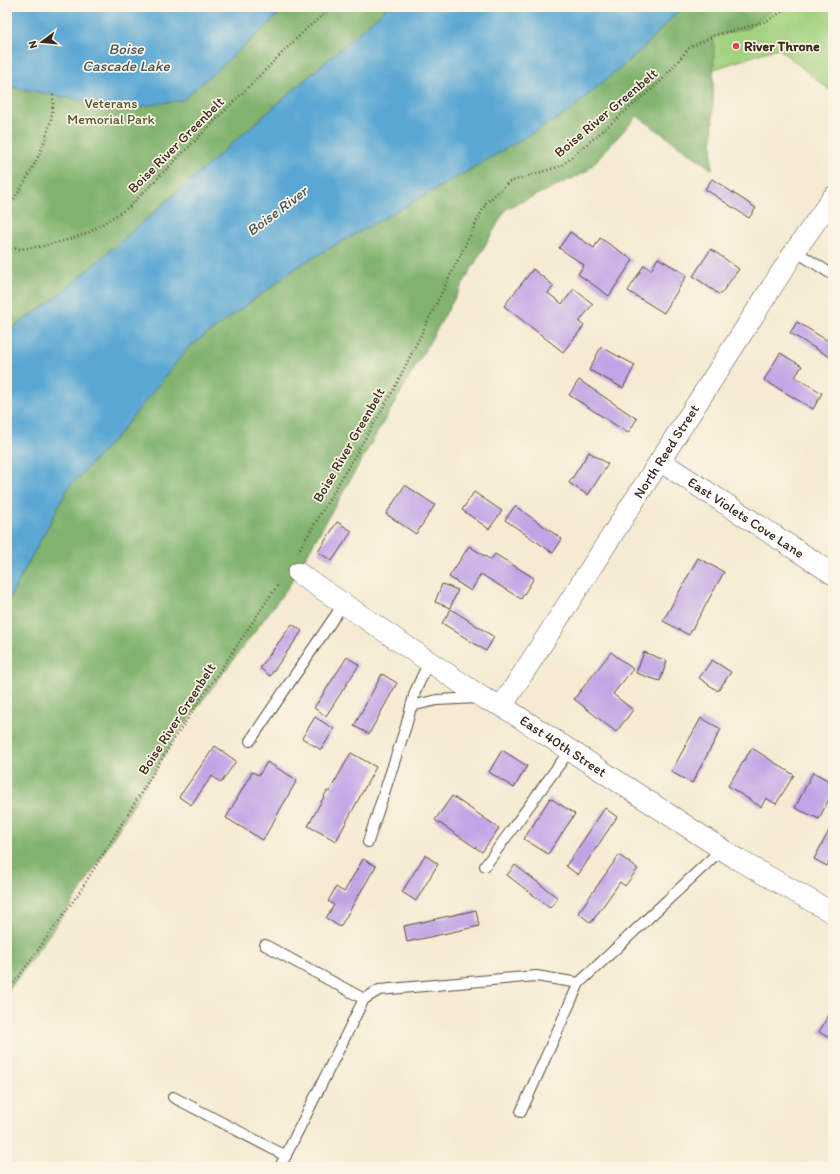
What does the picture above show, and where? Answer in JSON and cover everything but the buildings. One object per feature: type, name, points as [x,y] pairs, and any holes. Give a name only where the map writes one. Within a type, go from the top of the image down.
[{"type":"street","name":"North Reed Street","points":[[502,706],[795,251],[833,197]]},
{"type":"street","name":"East Violets Cove Lane","points":[[660,461],[833,574]]},
{"type":"street","name":"East 40th Street","points":[[292,569],[429,660],[483,698],[502,706],[737,859],[833,913]]},
{"type":"lane","points":[[795,251],[833,275]]},
{"type":"lane","points":[[250,741],[344,603]]},
{"type":"lane","points":[[368,842],[406,726],[415,692],[429,660]]},
{"type":"lane","points":[[411,706],[437,700],[483,698]]},
{"type":"lane","points":[[485,866],[570,750]]},
{"type":"lane","points":[[521,1112],[579,983],[722,849]]},
{"type":"lane","points":[[265,945],[364,999]]},
{"type":"lane","points":[[280,1167],[364,999],[379,990],[536,976],[579,983]]},
{"type":"lane","points":[[174,1098],[286,1156]]},
{"type":"path","name":"Boise River Greenbelt","points":[[7,248],[21,249],[43,246],[88,233],[129,207],[302,34],[332,7]]},
{"type":"path","name":"Boise River Greenbelt","points":[[7,993],[79,893],[178,733],[292,569],[393,391],[486,203],[509,182],[561,166],[661,82],[690,47],[714,36],[767,22],[788,7]]},
{"type":"path","points":[[7,209],[31,172],[48,130],[54,107],[53,94]]},
{"type":"green space","name":"Veterans Memorial Park","points":[[285,7],[388,7],[57,297],[7,332],[7,86],[126,109],[265,28]]},
{"type":"green space","points":[[682,7],[833,7],[833,93],[778,48],[672,83]]},
{"type":"green space","points":[[682,7],[776,7],[748,28],[714,36],[712,169],[637,116],[586,172],[506,209],[289,586],[178,733],[79,893],[7,993],[7,603],[69,487],[119,434],[188,348],[302,264],[459,176],[567,113],[642,49]]},
{"type":"water","name":"Boise Cascade Lake","points":[[7,7],[285,7],[265,28],[183,100],[126,109],[7,86]]},
{"type":"water","name":"Boise River","points":[[388,7],[682,7],[642,49],[567,113],[459,176],[302,264],[188,348],[119,434],[69,487],[7,603],[7,332],[57,297]]},
{"type":"place","name":"River Throne","points":[[736,46]]}]
